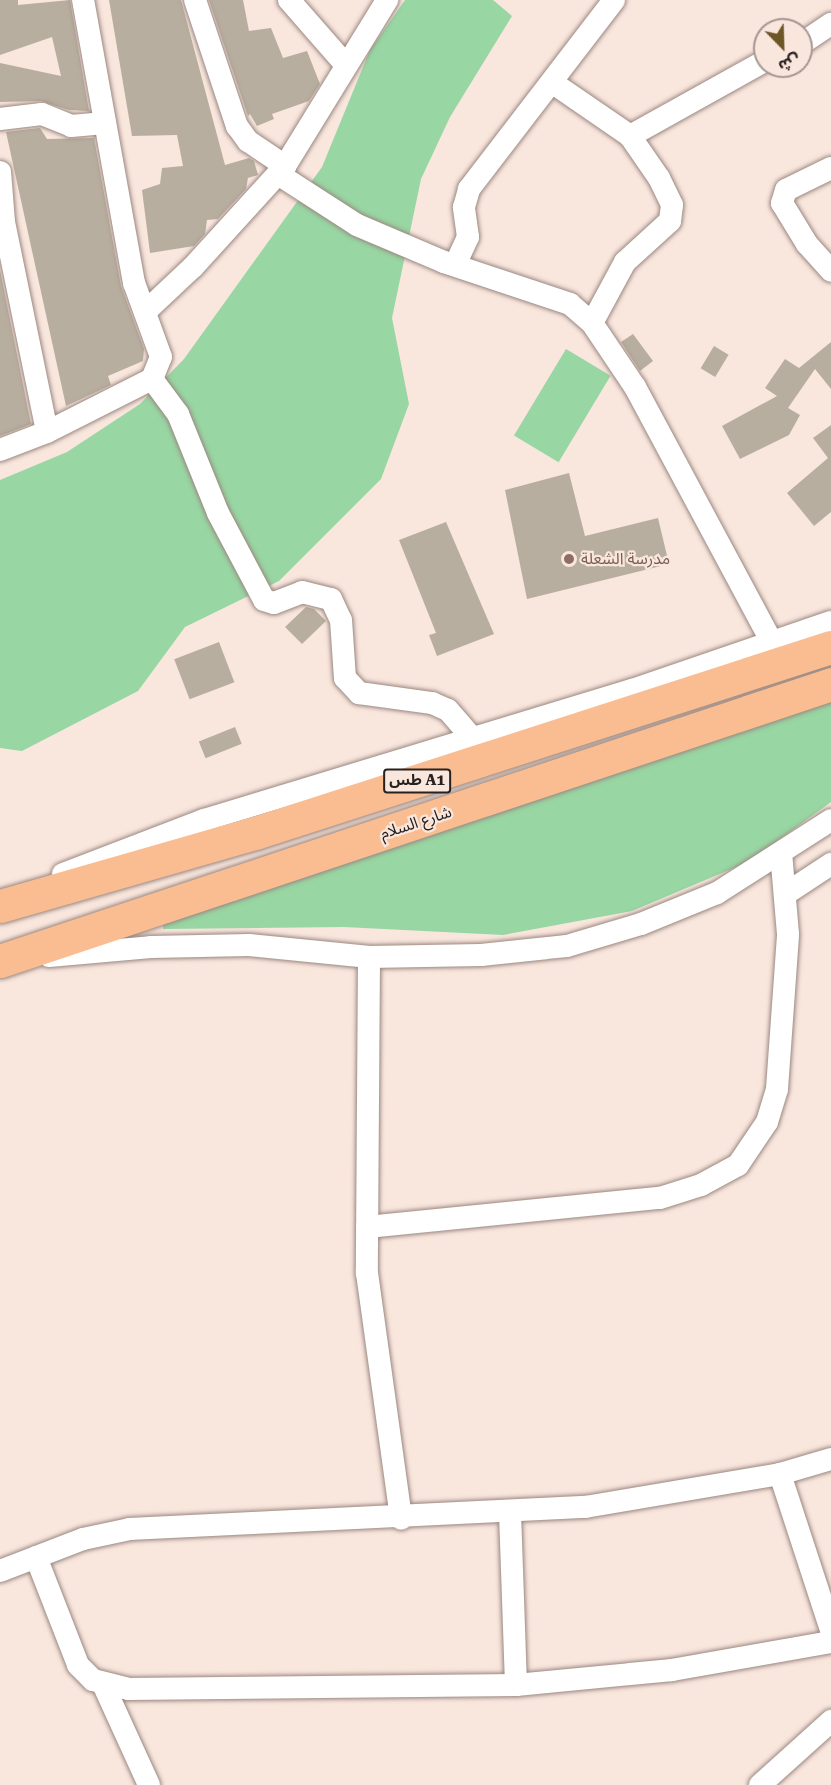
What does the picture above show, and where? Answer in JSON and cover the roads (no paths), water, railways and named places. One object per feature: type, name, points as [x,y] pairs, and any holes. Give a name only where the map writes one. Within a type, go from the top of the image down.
[{"type":"highway","name":"طس A1","points":[[0,905],[255,833],[831,647]]},
{"type":"highway","name":"شارع السلام","points":[[0,962],[831,684]]},
{"type":"street","points":[[0,450],[47,432],[152,379],[161,357],[134,283],[83,0]]},
{"type":"street","points":[[195,0],[237,126],[248,141],[281,170],[357,225],[455,265],[570,304],[592,323],[635,387],[772,643]]},
{"type":"street","points":[[289,0],[345,64]]},
{"type":"street","points":[[145,312],[193,267],[281,170],[387,0]]},
{"type":"street","points":[[455,265],[468,237],[464,207],[469,189],[553,83],[614,0]]},
{"type":"street","points":[[813,36],[831,24]]},
{"type":"street","points":[[630,136],[753,68]]},
{"type":"street","points":[[553,83],[630,136],[659,177],[672,205],[670,220],[659,234],[625,262],[592,323]]},
{"type":"street","points":[[0,119],[42,114],[71,126],[105,123]]},
{"type":"street","points":[[831,168],[786,190],[782,203],[807,244],[831,272]]},
{"type":"street","points":[[0,172],[1,205],[47,432]]},
{"type":"street","points":[[152,379],[178,414],[218,513],[264,600],[274,603],[302,592],[331,599],[341,620],[345,678],[359,693],[432,703],[448,710],[472,738]]},
{"type":"street","points":[[0,905],[159,836],[772,643],[831,622]]},
{"type":"street","points":[[0,962],[82,952],[249,945],[369,957],[481,955],[567,946],[641,924],[717,893],[831,820]]},
{"type":"street","points":[[367,1227],[660,1198],[700,1185],[738,1165],[767,1122],[777,1089],[787,980],[787,893],[781,853]]},
{"type":"street","points":[[787,893],[831,864]]},
{"type":"street","points":[[369,957],[367,1227],[371,1325],[401,1518]]},
{"type":"street","points":[[0,1571],[83,1539],[130,1529],[510,1513],[669,1496],[780,1474],[831,1459]]},
{"type":"street","points":[[780,1474],[831,1630]]},
{"type":"street","points":[[510,1513],[516,1685]]},
{"type":"street","points":[[36,1557],[78,1665],[103,1684],[141,1690],[516,1685],[672,1670],[831,1642]]},
{"type":"street","points":[[103,1684],[149,1785]]},
{"type":"street","points":[[760,1785],[831,1721]]},
{"type":"place","name":"مدرسة الشعلة","points":[[569,559]]}]
